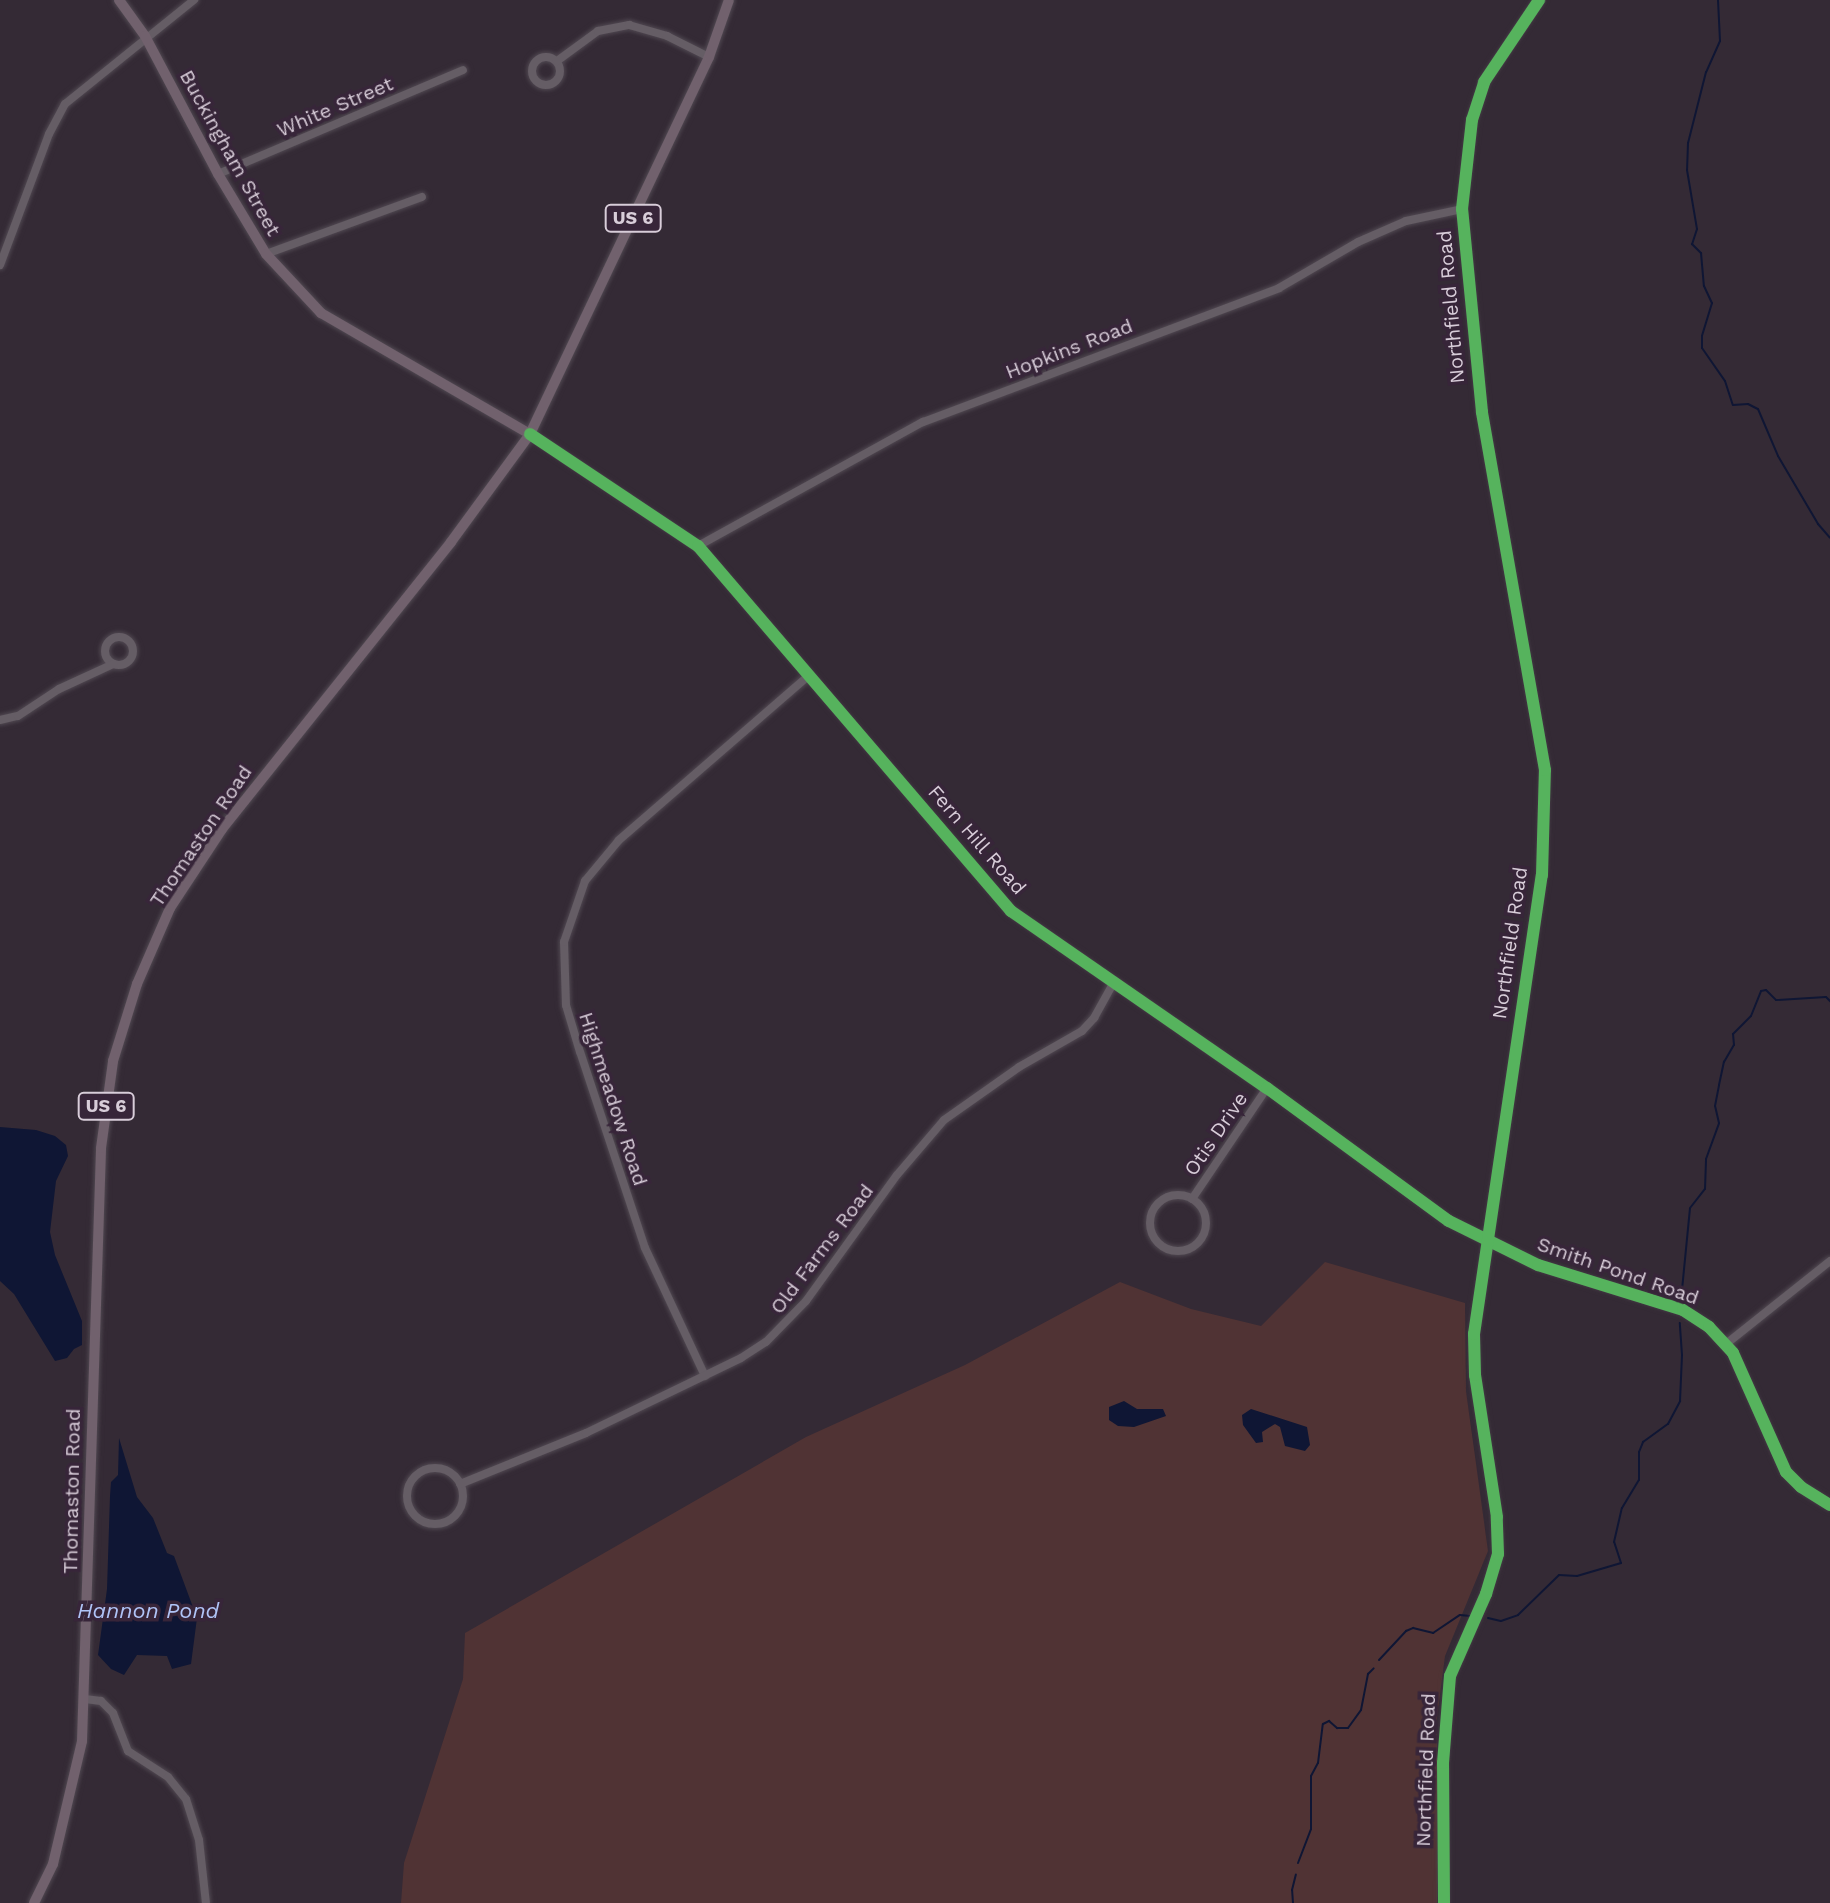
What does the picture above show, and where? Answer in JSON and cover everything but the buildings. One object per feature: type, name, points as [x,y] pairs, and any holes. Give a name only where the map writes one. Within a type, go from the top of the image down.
[{"type":"main road","name":"Buckingham Street","points":[[119,0],[145,36],[218,174],[266,254],[321,313],[530,434]]},
{"type":"main road","name":"Thomaston Road","points":[[34,1903],[53,1864],[73,1793],[85,1699],[101,1148],[113,1061],[137,984],[170,908],[222,829],[451,542],[530,434],[709,57],[729,0]]},
{"type":"street","points":[[0,265],[57,116],[81,89],[194,0]]},
{"type":"street","name":"Northfield Road","points":[[1444,1903],[1443,1763],[1450,1676],[1486,1594],[1498,1554],[1497,1517],[1473,1352],[1542,875],[1545,770],[1478,383],[1462,209],[1472,120],[1484,82],[1539,0]]},
{"type":"street","points":[[557,61],[598,31],[629,25],[667,36],[709,57]]},
{"type":"street","name":"White Street","points":[[218,174],[463,70]]},
{"type":"street","points":[[266,254],[422,197]]},
{"type":"street","name":"Hopkins Road","points":[[698,546],[923,422],[1279,288],[1358,242],[1406,221],[1462,209]]},
{"type":"street","name":"Fern Hill Road","points":[[530,434],[698,546],[758,612],[807,677],[1011,911],[1267,1088],[1449,1221],[1487,1243]]},
{"type":"street","points":[[0,720],[18,716],[59,689],[113,664]]},
{"type":"street","name":"Highmeadow Road","points":[[705,1376],[645,1248],[580,1052],[566,1005],[564,942],[585,881],[619,840],[807,677]]},
{"type":"street","name":"Old Farms Road","points":[[460,1484],[586,1433],[705,1376],[741,1358],[785,1326],[897,1175],[944,1120],[1019,1067],[1082,1031],[1094,1018],[1113,984]]},
{"type":"street","name":"Otis Drive","points":[[1192,1199],[1267,1088]]},
{"type":"street","name":"Otis Drive","points":[[1170,1196],[1192,1199],[1205,1218],[1199,1240],[1178,1250],[1161,1245],[1150,1226],[1153,1209],[1170,1196]]},
{"type":"street","name":"Smith Pond Road","points":[[1487,1243],[1550,1270],[1683,1310],[1709,1327],[1726,1344],[1786,1472],[1801,1487],[1830,1505]]},
{"type":"street","points":[[1726,1344],[1830,1261]]},
{"type":"street","points":[[425,1469],[442,1469],[460,1484],[462,1504],[454,1516],[445,1522],[421,1520],[409,1507],[407,1489],[417,1474],[425,1469]]},
{"type":"street","points":[[85,1699],[101,1701],[113,1713],[128,1751],[168,1777],[186,1799],[199,1840],[206,1903]]},
{"type":"shaded area","points":[[1325,1262],[1465,1303],[1466,1391],[1488,1551],[1445,1656],[1437,1718],[1437,1903],[401,1903],[404,1863],[463,1679],[465,1633],[806,1437],[965,1365],[1120,1282],[1191,1309],[1261,1326]]},
{"type":"water","points":[[0,1127],[36,1130],[55,1136],[66,1145],[68,1156],[56,1181],[50,1232],[55,1255],[82,1321],[82,1345],[67,1358],[55,1361],[14,1294],[0,1281]]},
{"type":"water","points":[[1124,1401],[1137,1409],[1163,1409],[1166,1416],[1134,1427],[1118,1426],[1109,1420],[1109,1407]]},
{"type":"water","points":[[1251,1409],[1307,1427],[1310,1445],[1305,1451],[1285,1446],[1280,1427],[1275,1424],[1262,1432],[1263,1442],[1256,1443],[1243,1425],[1242,1415]]},
{"type":"water","name":"Hannon Pond","points":[[119,1438],[137,1497],[153,1518],[167,1553],[174,1556],[197,1618],[191,1664],[172,1669],[167,1656],[137,1655],[124,1675],[111,1669],[98,1655],[107,1589],[111,1482],[118,1475]]},
{"type":"waterway","points":[[1718,0],[1720,41],[1706,72],[1688,143],[1687,170],[1697,229],[1692,244],[1701,253],[1704,286],[1712,303],[1702,336],[1702,348],[1725,381],[1733,405],[1748,404],[1758,409],[1778,456],[1818,524],[1830,538]]},
{"type":"waterway","points":[[1681,1300],[1690,1208],[1705,1189],[1706,1159],[1719,1123],[1715,1106],[1724,1062],[1734,1045],[1733,1034],[1751,1016],[1761,991],[1766,990],[1776,1000],[1826,997],[1830,1001]]},
{"type":"waterway","points":[[1488,1618],[1501,1621],[1518,1615],[1559,1575],[1577,1576],[1621,1563],[1614,1542],[1622,1508],[1639,1480],[1639,1452],[1643,1442],[1668,1424],[1680,1401],[1680,1323]]},
{"type":"waterway","points":[[1379,1660],[1406,1631],[1413,1628],[1433,1633],[1460,1615],[1470,1616]]},
{"type":"waterway","points":[[1298,1863],[1311,1829],[1311,1776],[1318,1763],[1323,1724],[1329,1721],[1337,1728],[1348,1728],[1361,1710],[1368,1674],[1374,1668]]},
{"type":"waterway","points":[[1293,1903],[1296,1874]]},
{"type":"cycle path","points":[[1444,1903],[1443,1763],[1450,1676],[1486,1594],[1498,1554],[1497,1517],[1475,1375],[1474,1334],[1542,875],[1545,770],[1482,412],[1462,209],[1472,120],[1484,82],[1539,0]]},
{"type":"cycle path","points":[[530,434],[698,546],[1011,911],[1267,1088],[1449,1221],[1538,1265],[1683,1310],[1709,1327],[1733,1353],[1786,1472],[1801,1487],[1830,1505]]}]
